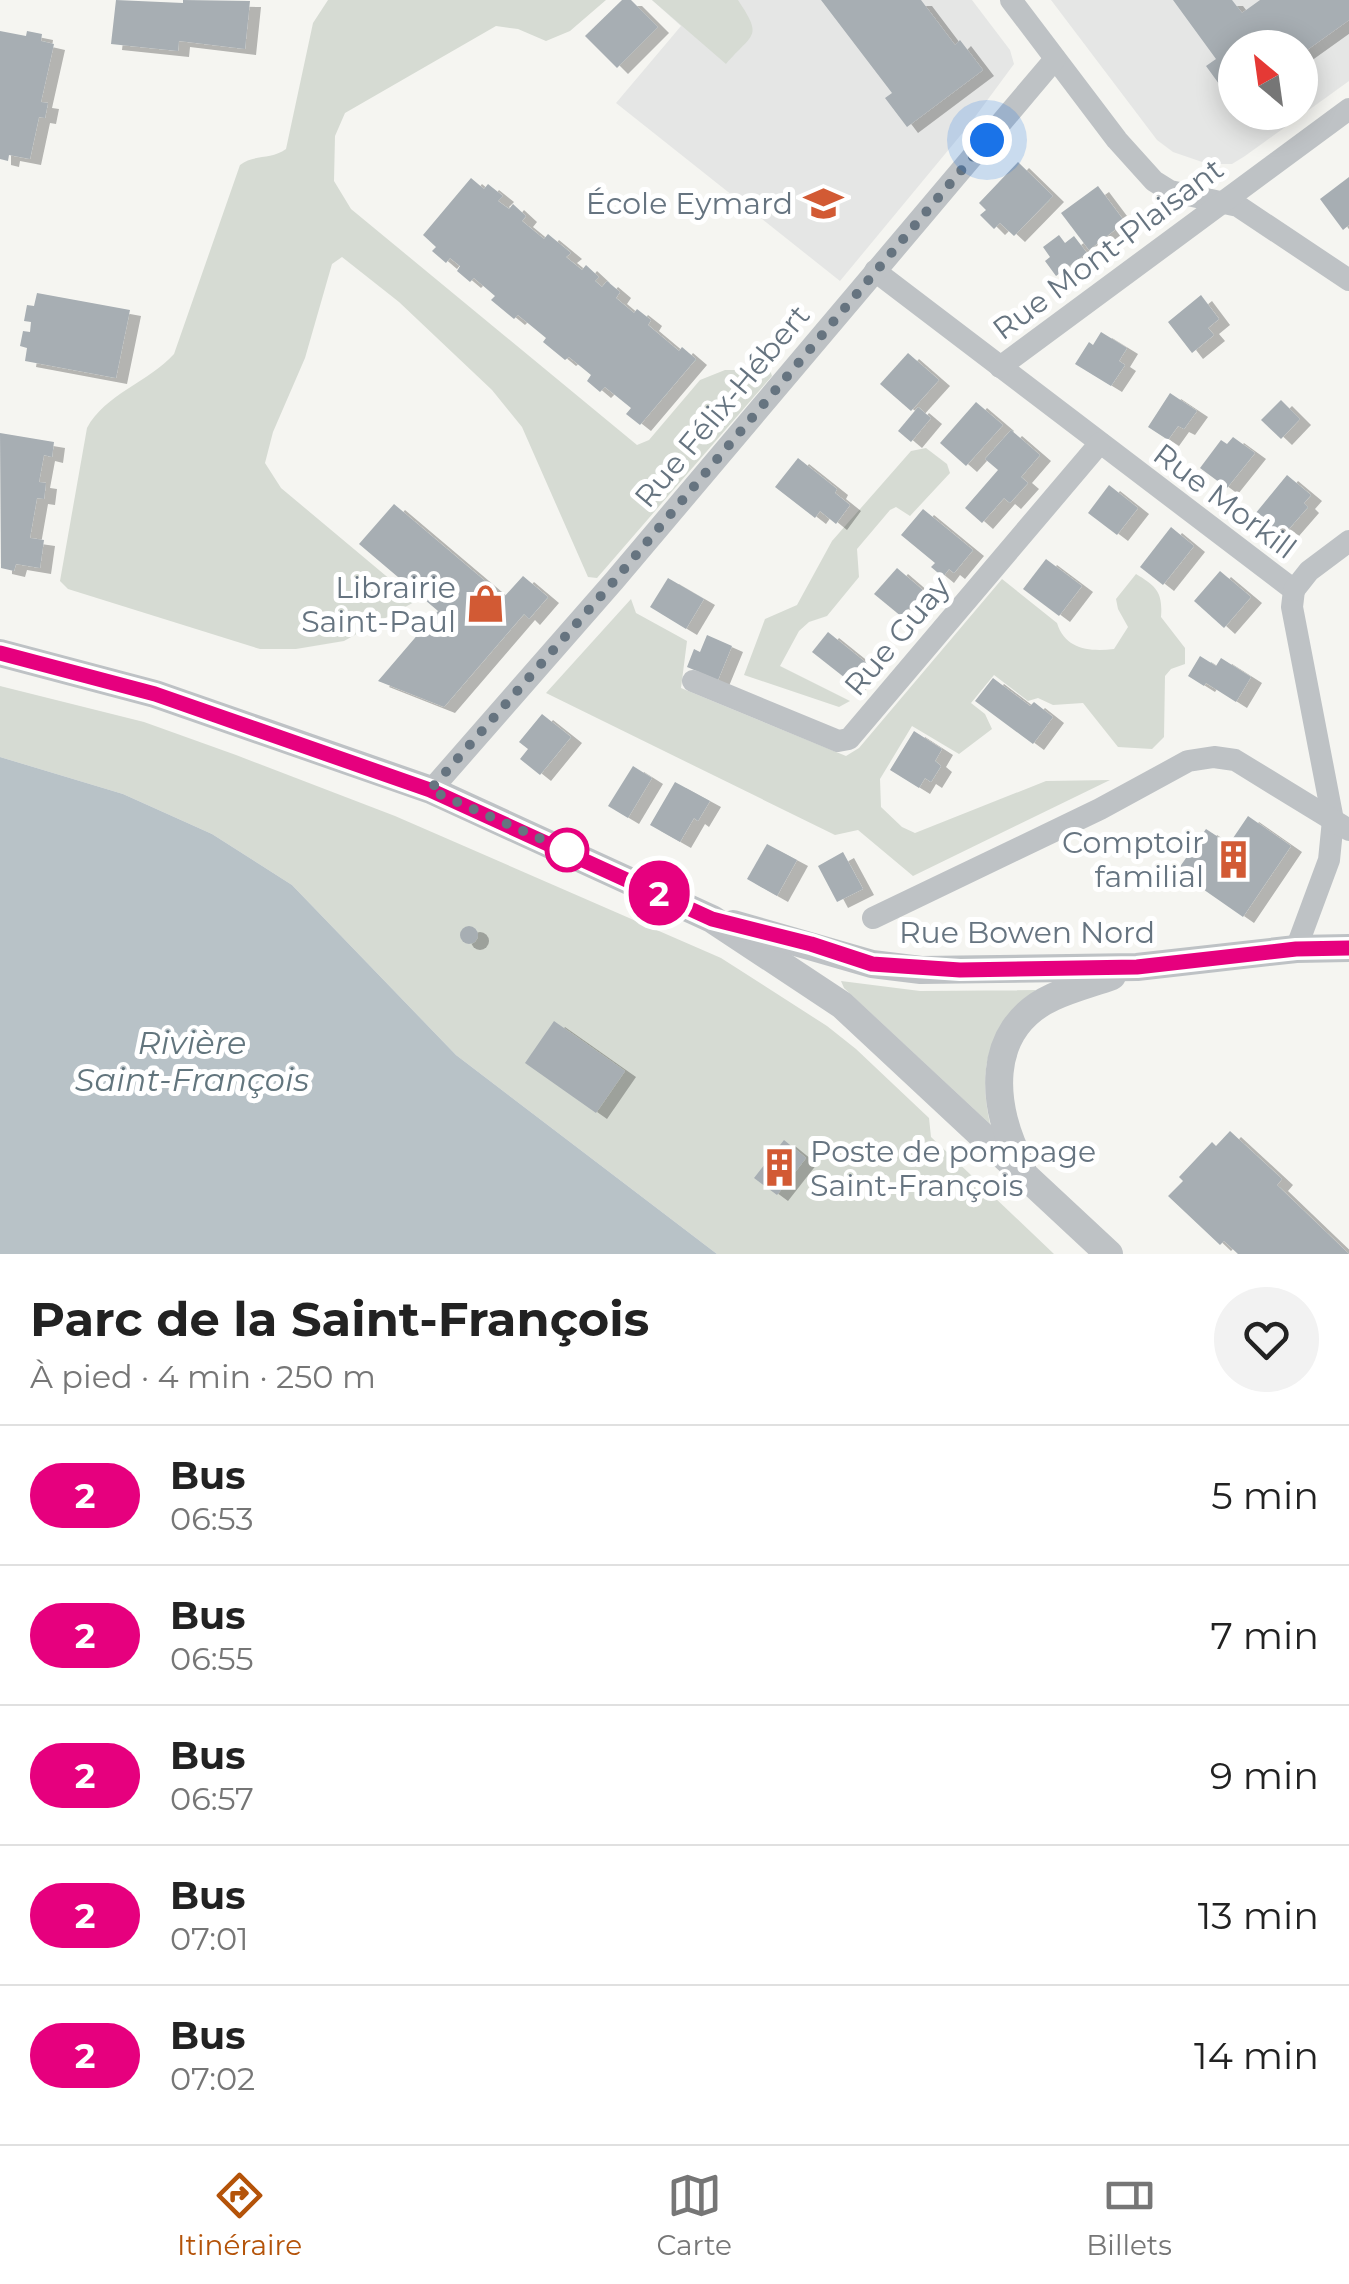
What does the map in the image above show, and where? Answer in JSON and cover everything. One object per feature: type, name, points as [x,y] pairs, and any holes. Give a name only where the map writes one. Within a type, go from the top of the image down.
[{"type":"street","points":[[1011,0],[1127,153],[1154,181],[1170,191],[1225,202],[1250,212],[1349,280]]},
{"type":"street","name":"Rue Félix-Hébert","points":[[430,790],[614,581],[1055,58]]},
{"type":"street","name":"Rue Mont-Plaisant","points":[[1000,367],[1349,109]]},
{"type":"street","name":"Rue Morkill","points":[[875,271],[1294,590],[1292,607],[1341,825],[1296,949]]},
{"type":"street","name":"Rue Guay","points":[[693,681],[838,741],[849,739],[1100,444]]},
{"type":"street","points":[[1294,590],[1309,571],[1349,541]]},
{"type":"street","points":[[0,653],[155,694],[430,790],[712,919],[842,1005],[1109,1254]]},
{"type":"street","name":"Rue Bowen Nord","points":[[872,918],[1100,809],[1188,760],[1214,756],[1235,760],[1341,825]]},
{"type":"street","name":"Rue Bowen Nord","points":[[712,919],[872,964],[921,970],[1137,967],[1296,949],[1349,948]]},
{"type":"street","points":[[1032,1183],[1009,1142],[1001,1118],[998,1075],[1003,1053],[1028,1015],[1050,998],[1137,967]]},
{"type":"shaded area","points":[[328,0],[606,0],[570,31],[546,41],[518,29],[496,26],[345,113],[335,136],[334,181],[351,209],[637,445],[649,440],[700,380],[725,370],[770,370],[772,376],[597,578],[588,577],[522,427],[492,390],[399,302],[342,257],[332,264],[305,358],[273,432],[265,463],[281,488],[416,601],[344,641],[296,649],[260,649],[68,589],[60,581],[87,428],[105,406],[174,354],[240,165],[286,149],[313,23]]},
{"type":"shaded area","name":"École Eymard","points":[[652,0],[972,0],[1010,50],[1014,64],[969,125],[840,281],[616,103],[681,26]]},
{"type":"shaded area","points":[[652,0],[738,0],[751,22],[752,34],[726,64]]},
{"type":"shaded area","points":[[1051,0],[1349,0],[1349,81],[1318,103],[1318,30],[1218,30],[1218,130],[1281,130],[1232,164],[1208,164],[1173,152],[1157,140]]},
{"type":"shaded area","points":[[926,448],[947,464],[950,473],[910,516],[896,507],[890,510],[857,549],[859,577],[827,616],[809,622],[799,631],[780,666],[850,701],[839,707],[744,675],[765,619],[797,605],[832,541],[911,451]]},
{"type":"shaded area","points":[[1136,574],[1157,591],[1161,617],[1185,648],[1185,664],[1165,676],[1164,737],[1152,749],[1118,747],[1083,703],[1053,705],[1038,698],[1028,701],[994,675],[971,703],[985,714],[992,729],[959,754],[912,726],[880,779],[881,807],[902,827],[915,833],[1046,781],[1110,780],[913,876],[858,830],[835,835],[546,693],[631,599],[636,613],[687,641],[681,688],[846,756],[859,748],[1002,579],[1057,623],[1072,643],[1105,650],[1114,649],[1128,627],[1116,599]]},
{"type":"shaded area","points":[[0,686],[144,722],[236,755],[395,816],[721,958],[856,1049],[929,1118],[931,1137],[1054,1254],[717,1254],[456,1055],[292,885],[212,834],[123,794],[0,757]]},
{"type":"shaded area","points":[[841,981],[920,991],[1036,990],[1007,1019],[991,1049],[985,1083],[990,1124],[844,988]]},
{"type":"water","name":"Rivière Saint-François","points":[[0,757],[123,794],[212,834],[292,885],[456,1055],[717,1254],[0,1254]]},
{"type":"building","points":[[116,0],[250,1],[245,49],[179,41],[178,51],[111,44]]},
{"type":"building","points":[[622,0],[631,0],[658,27],[617,68],[585,36]]},
{"type":"building","points":[[821,0],[921,0],[955,45],[960,40],[983,70],[907,127],[885,98],[892,93]]},
{"type":"building","points":[[1173,0],[1232,0],[1242,13],[1260,0],[1349,0],[1349,20],[1318,42],[1318,30],[1218,30],[1218,82],[1206,66],[1216,59]]},
{"type":"building","points":[[0,31],[26,36],[27,31],[42,34],[41,41],[54,44],[41,102],[48,103],[45,118],[39,117],[30,159],[9,155],[8,161],[0,159]]},
{"type":"building","points":[[1018,162],[1053,196],[1014,236],[1000,223],[994,229],[980,215],[986,210],[979,203]]},
{"type":"building","points":[[1349,177],[1349,225],[1343,230],[1320,199]]},
{"type":"building","points":[[471,178],[484,189],[488,184],[503,196],[498,201],[509,209],[513,204],[526,216],[522,221],[544,239],[548,234],[571,253],[566,257],[582,270],[586,265],[599,277],[595,281],[602,287],[607,281],[620,292],[616,298],[634,313],[637,309],[651,320],[648,325],[679,351],[682,347],[696,359],[640,425],[626,414],[631,408],[605,387],[600,392],[587,381],[591,375],[543,342],[546,338],[518,315],[514,319],[491,300],[495,296],[474,278],[470,282],[450,258],[446,263],[432,251],[436,247],[423,235]]},
{"type":"building","points":[[1098,186],[1125,222],[1089,250],[1061,213]]},
{"type":"building","points":[[1059,235],[1065,243],[1074,236],[1087,253],[1056,276],[1045,261],[1050,257],[1043,247]]},
{"type":"building","points":[[37,293],[130,310],[116,378],[25,361],[27,348],[20,346],[23,331],[30,332],[31,322],[24,321],[27,305],[34,306]]},
{"type":"building","points":[[1201,295],[1219,319],[1208,328],[1214,335],[1192,353],[1168,322]]},
{"type":"building","points":[[1101,332],[1127,348],[1119,361],[1125,365],[1111,386],[1075,364],[1089,342],[1093,345]]},
{"type":"building","points":[[908,353],[939,380],[911,411],[880,384]]},
{"type":"building","points":[[1170,393],[1197,411],[1184,429],[1178,426],[1168,440],[1148,427]]},
{"type":"building","points":[[1281,400],[1300,419],[1281,439],[1261,420]]},
{"type":"building","points":[[976,402],[1003,425],[966,466],[940,443]]},
{"type":"building","points":[[918,407],[931,418],[911,442],[898,431]]},
{"type":"building","points":[[1011,430],[1040,455],[1021,477],[1028,483],[1010,503],[1004,498],[982,523],[965,508],[998,470],[985,459]]},
{"type":"building","points":[[0,433],[54,442],[52,457],[44,455],[39,482],[46,483],[44,499],[37,498],[30,538],[44,540],[40,568],[16,564],[14,571],[1,568]]},
{"type":"building","points":[[1233,437],[1255,453],[1227,488],[1200,468],[1221,440],[1227,444]]},
{"type":"building","points":[[798,458],[837,489],[835,493],[850,505],[836,524],[820,511],[815,518],[775,487]]},
{"type":"building","points":[[1287,475],[1311,495],[1304,503],[1308,507],[1288,530],[1283,526],[1278,533],[1255,514]]},
{"type":"building","points":[[1109,485],[1138,508],[1117,535],[1088,513]]},
{"type":"building","name":"Librairie Saint-Paul","points":[[394,504],[504,597],[523,576],[548,597],[529,619],[524,614],[444,707],[378,681],[438,611],[359,544]]},
{"type":"building","points":[[923,509],[973,550],[954,573],[949,569],[943,577],[931,567],[935,563],[901,535]]},
{"type":"building","points":[[1171,527],[1194,546],[1163,585],[1140,567]]},
{"type":"building","points":[[1046,559],[1082,586],[1059,616],[1023,589]]},
{"type":"building","points":[[897,568],[924,591],[902,617],[874,594]]},
{"type":"building","points":[[1220,571],[1251,597],[1224,628],[1194,601]]},
{"type":"building","points":[[668,578],[704,599],[686,629],[650,607]]},
{"type":"building","points":[[828,632],[869,665],[854,685],[812,652]]},
{"type":"building","points":[[707,635],[732,646],[718,680],[687,667],[694,649],[700,652]]},
{"type":"building","points":[[1200,656],[1216,666],[1221,658],[1251,677],[1236,702],[1188,676]]},
{"type":"building","points":[[993,678],[1030,706],[1034,702],[1053,717],[1033,744],[975,701]]},
{"type":"building","points":[[542,714],[571,737],[540,775],[520,759],[528,749],[519,742]]},
{"type":"building","points":[[914,731],[942,749],[935,761],[941,766],[931,782],[925,778],[919,788],[890,770]]},
{"type":"building","points":[[633,766],[652,778],[628,818],[608,806]]},
{"type":"building","points":[[675,782],[710,801],[680,842],[650,825]]},
{"type":"building","name":"Comptoir familial","points":[[1248,816],[1291,846],[1243,917],[1177,871],[1206,829],[1229,844]]},
{"type":"building","points":[[767,844],[797,860],[777,896],[747,879]]},
{"type":"building","points":[[843,852],[863,889],[837,902],[818,866]]},
{"type":"building","points":[[469,926],[476,928],[476,942],[469,944],[462,942],[460,935],[462,928]]},
{"type":"building","points":[[554,1021],[625,1071],[596,1113],[525,1063]]},
{"type":"building","points":[[1230,1131],[1282,1179],[1277,1185],[1349,1254],[1238,1254],[1224,1241],[1220,1245],[1168,1196],[1183,1181],[1179,1177],[1212,1142],[1216,1146]]},
{"type":"building","name":"Poste de pompage Saint-François","points":[[784,1140],[806,1158],[777,1195],[754,1178]]},
{"type":"bus line","name":"2","points":[[0,653],[155,694],[430,790],[549,841],[712,919],[872,964],[921,970],[999,971],[1137,967],[1296,949],[1349,948]]},
{"type":"place","name":"École Eymard","points":[[823,203]]},
{"type":"place","name":"Librairie Saint-Paul","points":[[486,604]]},
{"type":"place","name":"Comptoir familial","points":[[1234,859]]},
{"type":"place","name":"Poste de pompage Saint-François","points":[[780,1168]]},
{"type":"route","points":[[567,850],[578,855],[430,790],[614,581],[987,140]]}]
